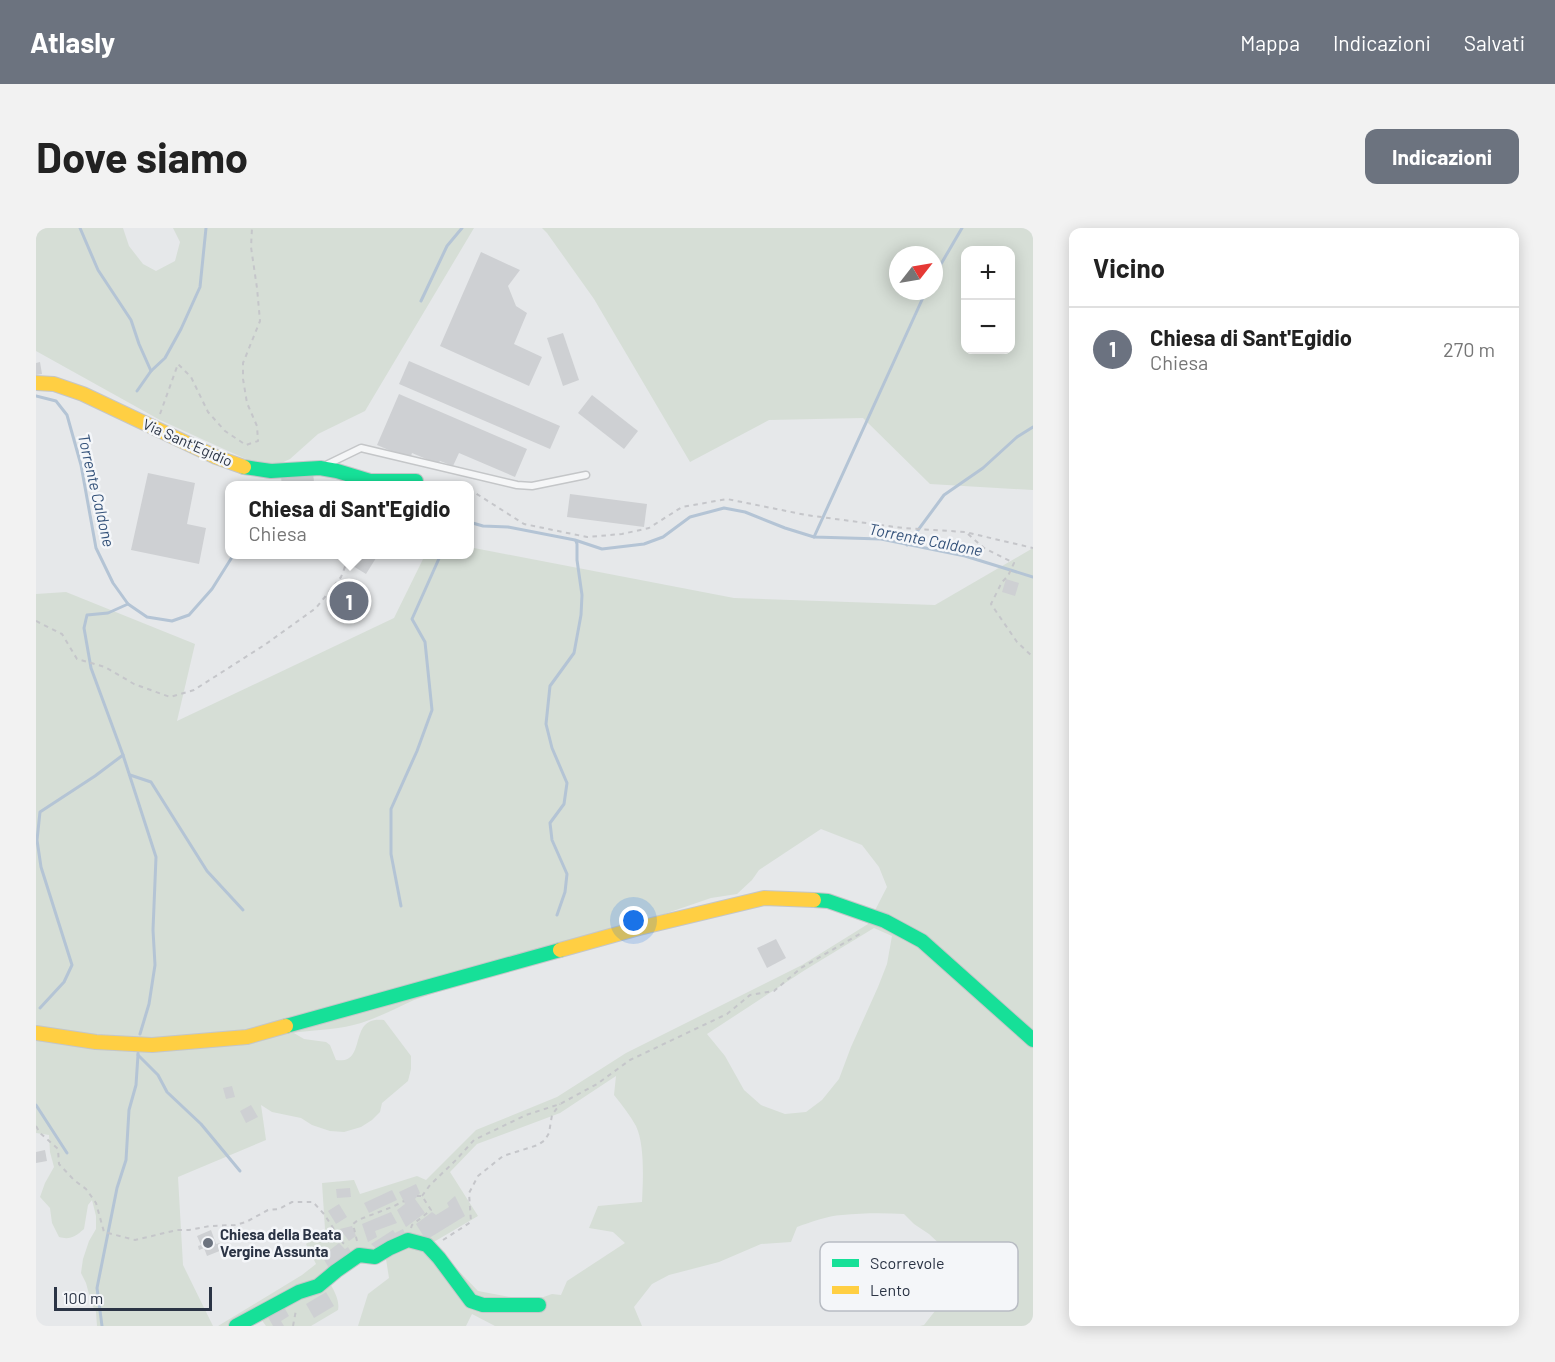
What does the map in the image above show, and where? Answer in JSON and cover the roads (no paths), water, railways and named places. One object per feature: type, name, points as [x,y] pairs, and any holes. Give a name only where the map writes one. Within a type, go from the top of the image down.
[{"type":"main road","name":"Via Sant'Egidio","points":[[36,383],[54,384],[83,394],[216,457],[248,468],[271,471],[320,468],[370,481],[416,481]]},
{"type":"main road","points":[[36,1033],[152,1045],[247,1037],[649,926],[764,898],[828,901],[885,921],[922,941],[1033,1040]]},
{"type":"main road","points":[[236,1326],[299,1292],[318,1286],[359,1256],[375,1257],[408,1240],[431,1248],[471,1301],[483,1305],[539,1305]]},
{"type":"lane","points":[[320,468],[361,448],[517,485],[532,486],[586,475]]},
{"type":"waterway","points":[[80,228],[98,270],[131,320],[151,371]]},
{"type":"waterway","points":[[137,391],[151,371],[165,358],[200,287],[206,228]]},
{"type":"waterway","points":[[421,301],[447,246],[462,228]]},
{"type":"waterway","points":[[943,261],[962,228]]},
{"type":"waterway","points":[[814,537],[922,300]]},
{"type":"waterway","name":"Torrente Caldone","points":[[36,396],[56,401],[67,415],[81,465],[96,548],[113,583],[128,604],[147,617],[172,621],[189,615],[212,589],[231,559]]},
{"type":"waterway","points":[[907,545],[944,495],[983,468],[1017,437],[1033,427]]},
{"type":"waterway","name":"Torrente Caldone","points":[[474,523],[508,527],[575,540],[602,549],[644,544],[663,537],[690,517],[724,508],[745,512],[814,537],[881,539],[965,556],[1033,577]]},
{"type":"waterway","points":[[557,915],[565,892],[567,874],[552,840],[550,823],[564,804],[567,783],[552,748],[546,724],[550,686],[574,653],[581,615],[582,595],[576,541]]},
{"type":"waterway","points":[[401,906],[391,854],[391,809],[417,751],[432,710],[425,642],[412,619],[439,559]]},
{"type":"waterway","points":[[128,604],[108,613],[87,615],[84,628],[91,668],[123,755],[156,857],[153,930],[155,965],[149,1004],[140,1034]]},
{"type":"waterway","points":[[40,1008],[64,982],[72,965],[41,867],[37,840],[40,812],[123,755]]},
{"type":"waterway","points":[[130,775],[151,782],[207,871],[243,910]]},
{"type":"waterway","points":[[138,1053],[158,1075],[167,1092],[201,1124],[240,1171]]},
{"type":"waterway","points":[[102,1326],[97,1288],[117,1188],[126,1160],[129,1110],[136,1085],[138,1055]]},
{"type":"waterway","points":[[36,1105],[67,1153]]},
{"type":"place","name":"Chiesa di Sant'Egidio","points":[[349,601]]},
{"type":"place","name":"Chiesa della Beata Vergine Assunta","points":[[208,1243]]}]
